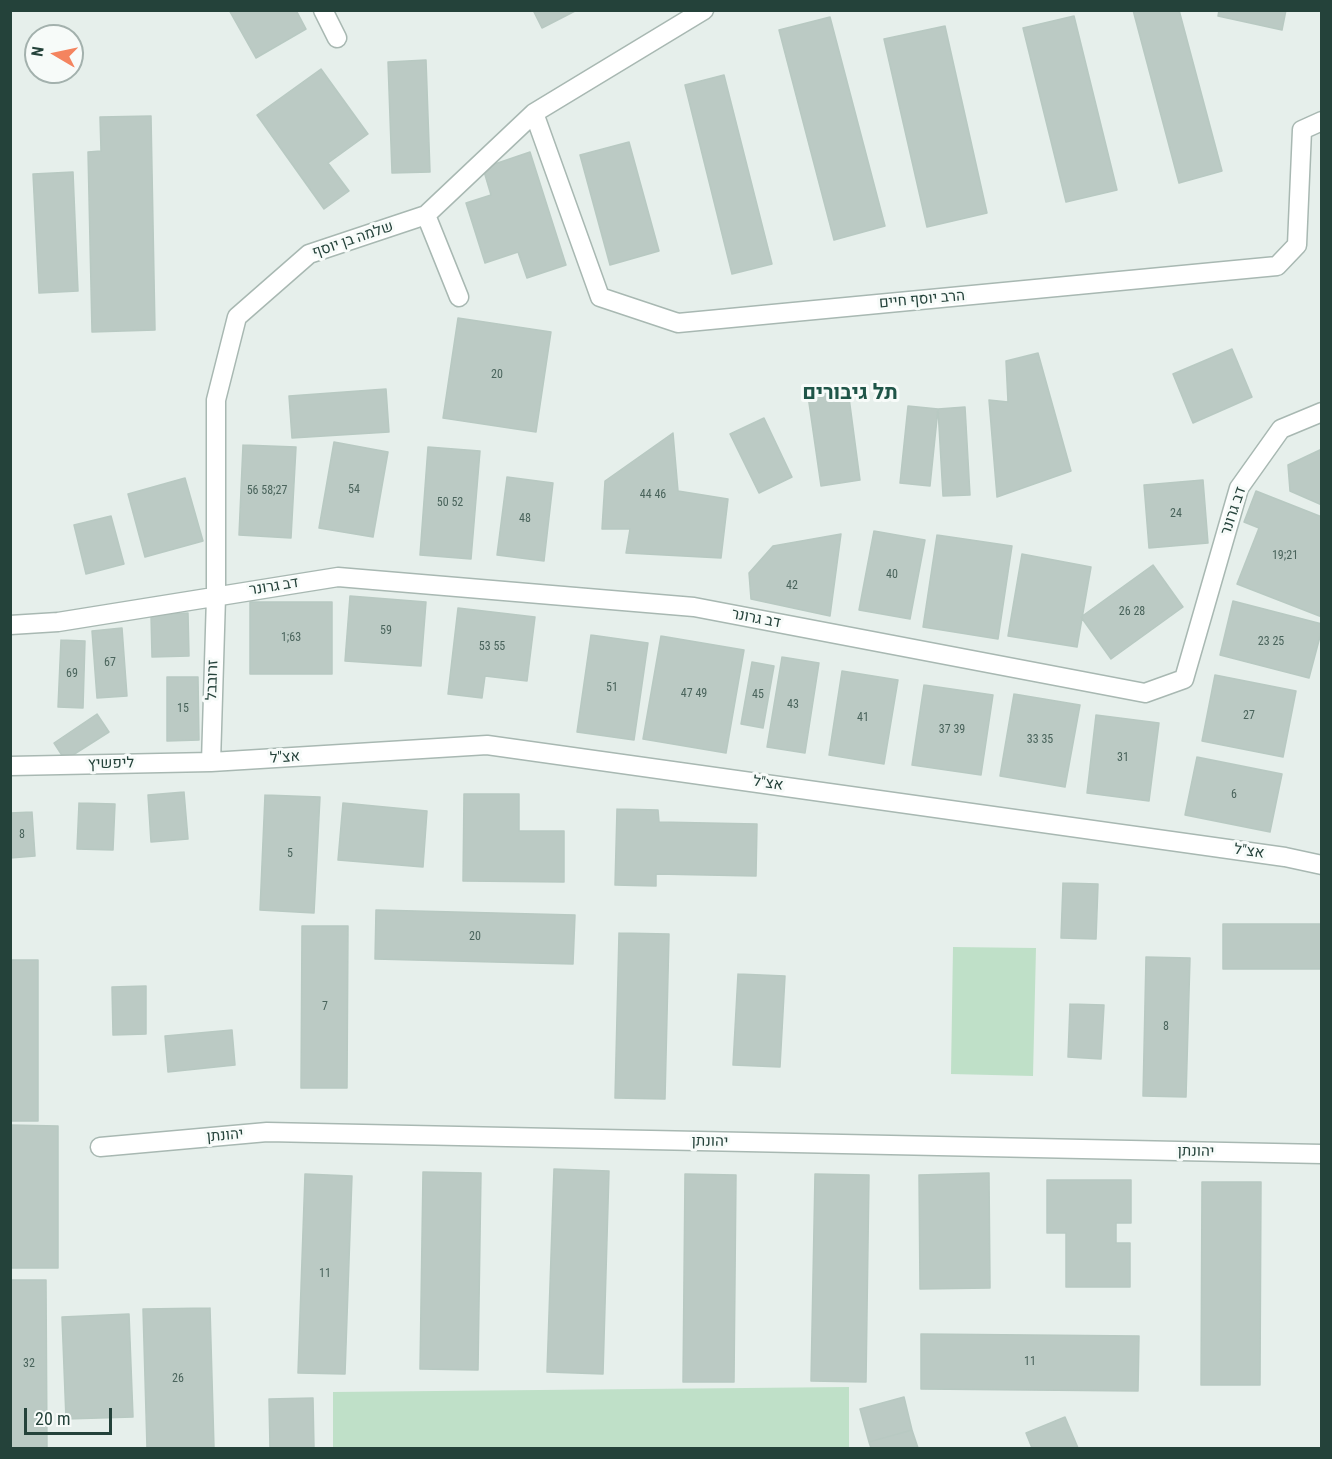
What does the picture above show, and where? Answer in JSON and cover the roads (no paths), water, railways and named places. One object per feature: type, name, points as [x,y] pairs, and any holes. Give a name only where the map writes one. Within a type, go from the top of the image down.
[{"type":"street","points":[[323,10],[337,38]]},
{"type":"street","name":"שלמה בן יוסף","points":[[216,597],[216,400],[237,317],[309,254],[426,215],[534,113],[704,10]]},
{"type":"street","name":"הרב יוסף חיים","points":[[534,113],[600,297],[678,323],[1277,266],[1297,245],[1302,130],[1322,121]]},
{"type":"street","points":[[426,215],[459,297]]},
{"type":"street","name":"דב גרונר","points":[[10,625],[58,622],[338,577],[694,607],[1145,693],[1184,679],[1239,488],[1281,429],[1322,412]]},
{"type":"street","name":"זרובבל","points":[[211,762],[216,597]]},
{"type":"street","name":"אצ\"ל","points":[[211,762],[487,745],[1285,857],[1322,865]]},
{"type":"street","name":"ליפשיץ","points":[[10,766],[211,762]]},
{"type":"street","name":"יהונתן","points":[[100,1147],[267,1132],[1322,1154]]},
{"type":"district","name":"תל גיבורים","points":[[850,394]]}]
